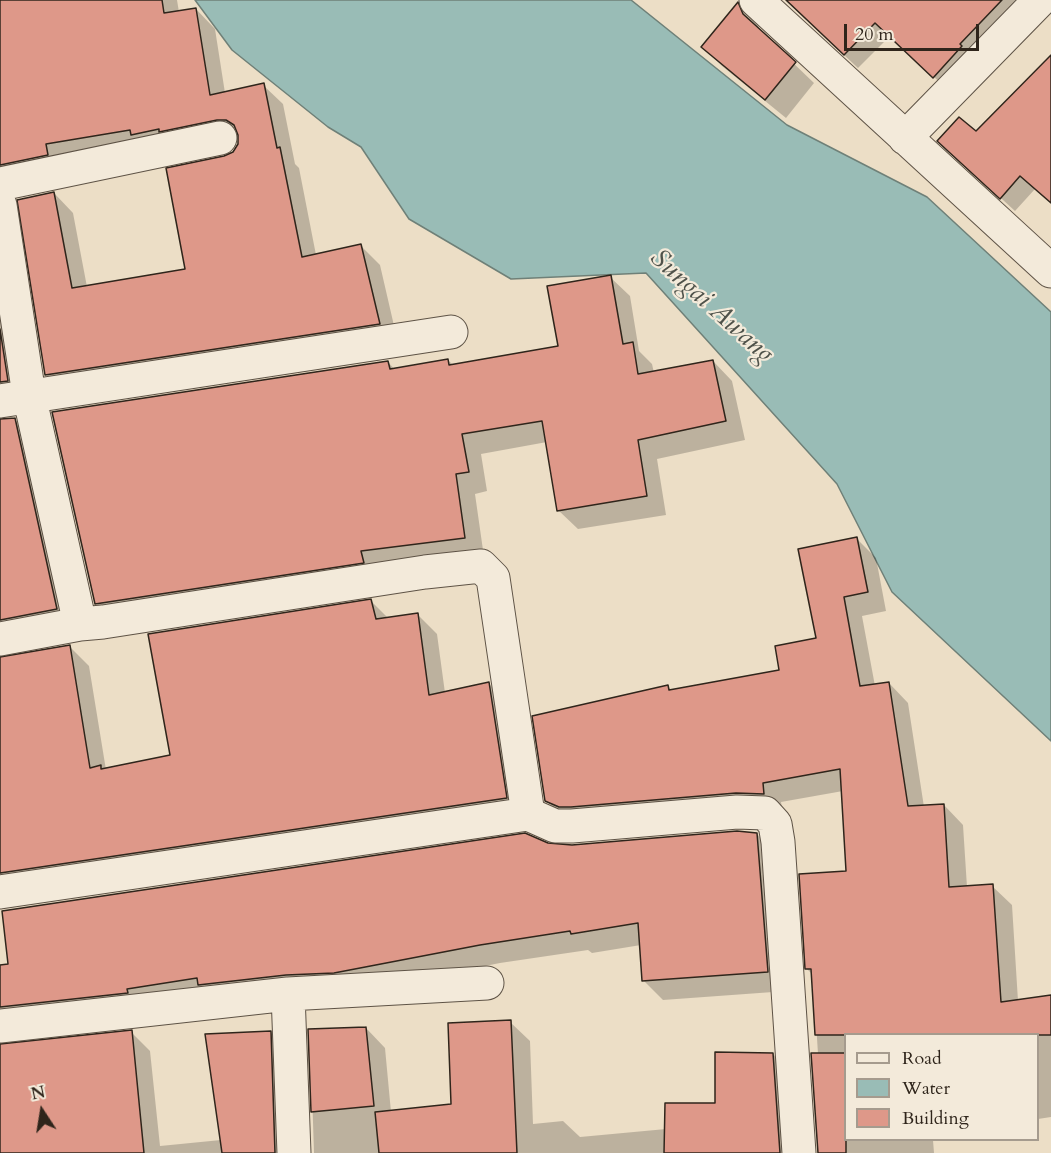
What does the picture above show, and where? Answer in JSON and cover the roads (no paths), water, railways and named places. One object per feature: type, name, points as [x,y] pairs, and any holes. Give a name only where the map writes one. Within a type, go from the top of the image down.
[{"type":"street","points":[[757,0],[1051,271]]},
{"type":"street","points":[[906,138],[1040,0]]},
{"type":"street","points":[[0,184],[220,138]]},
{"type":"street","points":[[0,205],[14,398],[80,624]]},
{"type":"street","points":[[14,398],[451,332]]},
{"type":"street","points":[[0,639],[80,624],[425,572],[481,566],[493,578],[528,814]]},
{"type":"street","points":[[0,892],[528,814],[555,826],[572,826],[736,812],[765,813],[775,824],[778,842],[799,1153]]},
{"type":"street","points":[[0,1026],[288,994],[487,982]]},
{"type":"street","points":[[288,994],[294,1153]]},
{"type":"water","name":"Sungai Awang","points":[[195,0],[631,0],[787,125],[927,197],[1051,312],[1051,741],[892,592],[837,484],[646,273],[511,279],[409,219],[361,147],[328,127],[232,50]]}]
